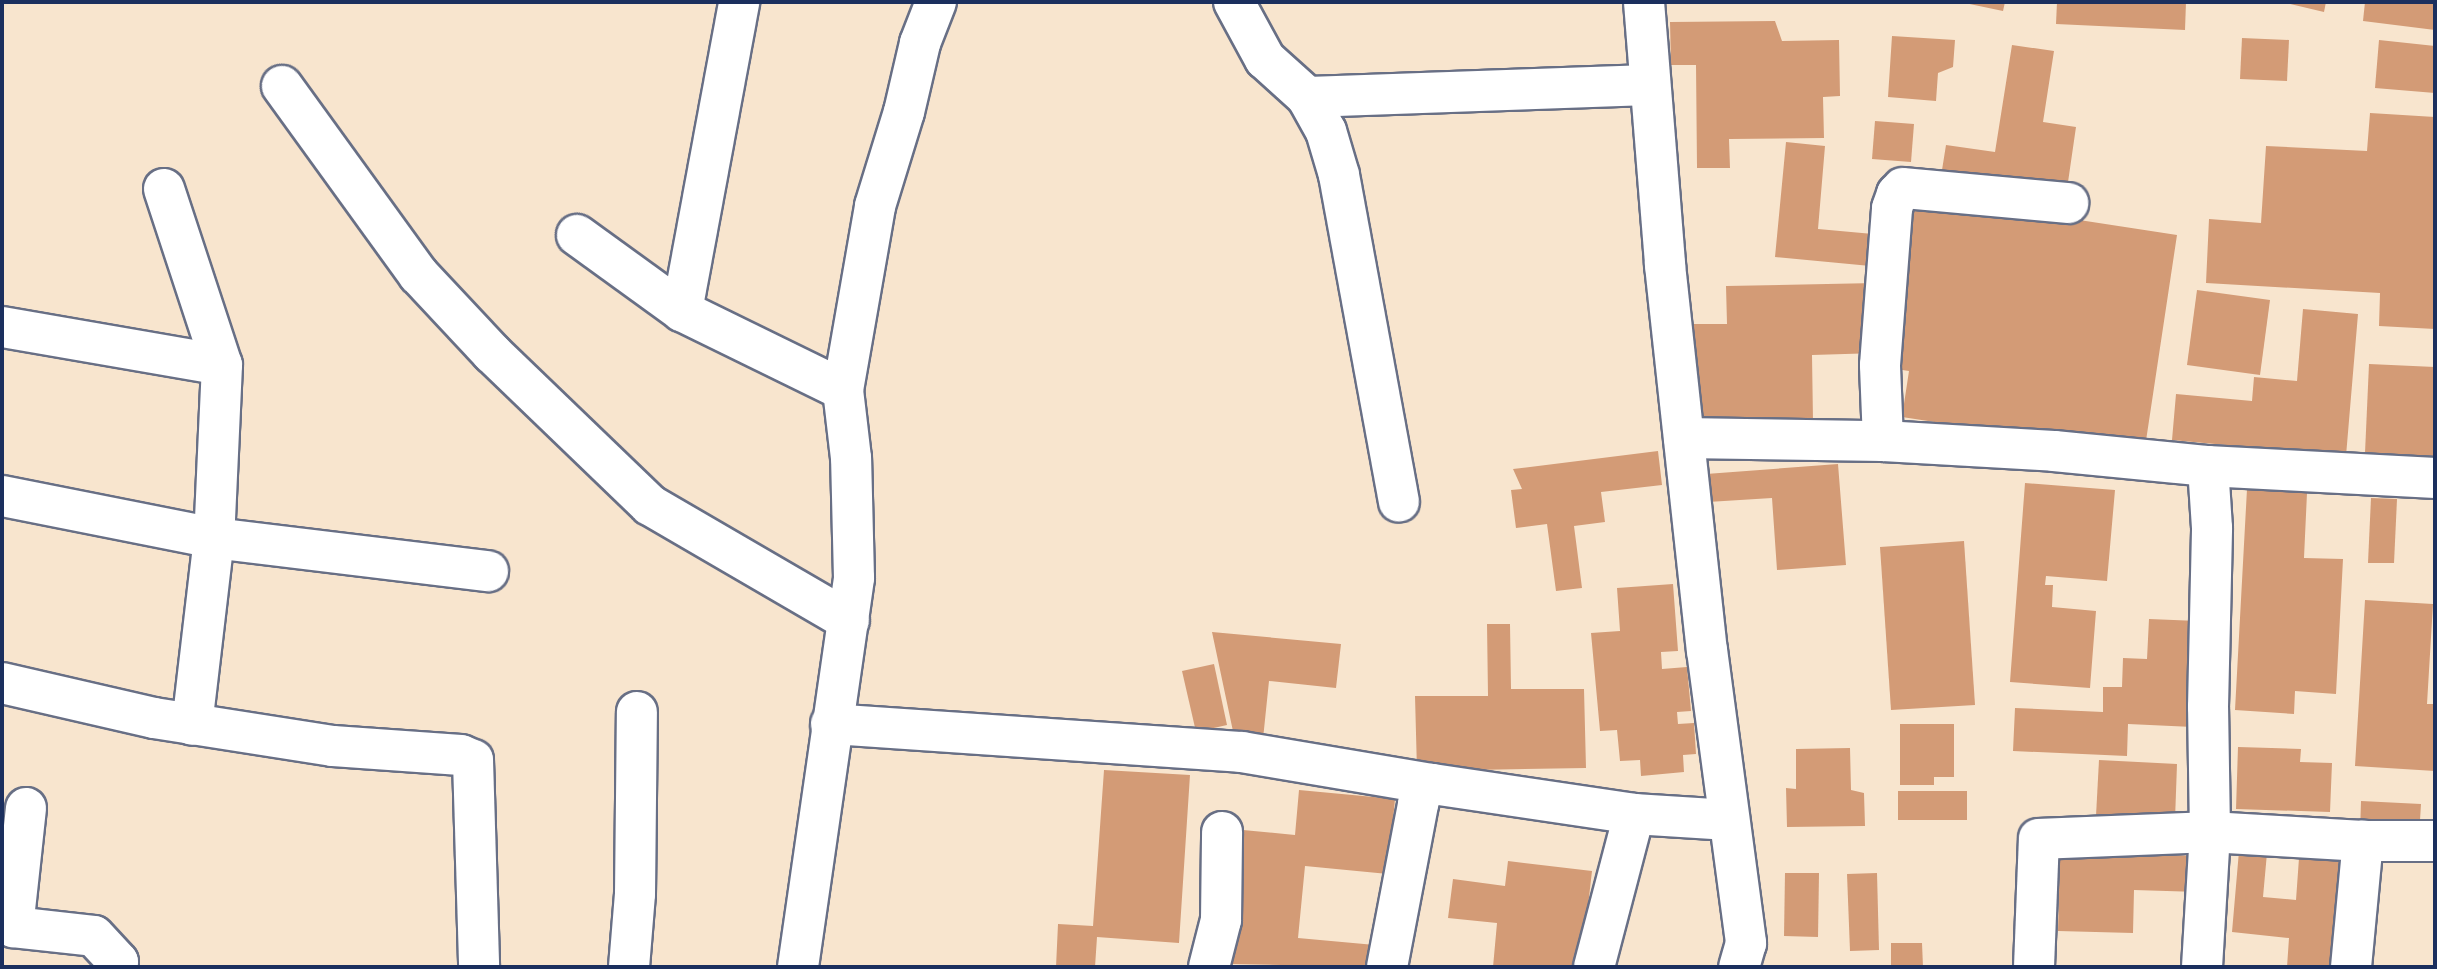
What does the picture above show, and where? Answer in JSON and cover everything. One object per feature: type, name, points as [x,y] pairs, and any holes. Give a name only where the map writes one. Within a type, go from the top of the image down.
[{"type":"street","points":[[682,311],[739,2]]},
{"type":"street","points":[[798,967],[854,578],[851,458],[843,390],[875,206],[904,112],[920,43],[936,2]]},
{"type":"street","points":[[1234,2],[1265,59],[1307,97],[1326,131],[1339,175],[1399,502]]},
{"type":"street","points":[[1644,2],[1656,184],[1746,943],[1739,967]]},
{"type":"street","points":[[1307,97],[1650,85]]},
{"type":"street","points":[[282,86],[419,275],[492,353],[650,505],[849,621]]},
{"type":"street","points":[[1883,441],[1880,365],[1892,208],[1897,194],[1903,188],[2068,203]]},
{"type":"street","points":[[164,189],[222,365],[214,538],[192,725]]},
{"type":"street","points":[[577,235],[682,311],[843,390]]},
{"type":"street","points":[[2,327],[222,365]]},
{"type":"street","points":[[1684,438],[1883,441],[2054,451],[2208,466],[2435,478]]},
{"type":"street","points":[[2202,967],[2210,832],[2208,707],[2212,528],[2208,466]]},
{"type":"street","points":[[2,496],[214,538],[488,571]]},
{"type":"street","points":[[2,683],[192,725],[333,746],[461,755],[473,760],[479,967]]},
{"type":"street","points":[[629,967],[635,894],[637,712]]},
{"type":"street","points":[[831,724],[1242,752],[1634,814],[1729,820]]},
{"type":"street","points":[[1387,967],[1418,804],[1422,791],[1432,784]]},
{"type":"street","points":[[26,808],[13,927],[94,936],[118,962],[117,967]]},
{"type":"street","points":[[1594,967],[1634,814]]},
{"type":"street","points":[[1209,967],[1221,920],[1222,832]]},
{"type":"street","points":[[2034,967],[2039,839],[2210,832],[2363,841],[2435,841]]},
{"type":"street","points":[[2351,967],[2363,841]]},
{"type":"building","points":[[1960,2],[2005,2],[2003,11]]},
{"type":"building","points":[[2057,2],[2186,2],[2185,30],[2056,24]]},
{"type":"building","points":[[2282,2],[2326,2],[2324,12]]},
{"type":"building","points":[[2365,2],[2435,2],[2435,30],[2363,21]]},
{"type":"building","points":[[1775,21],[1782,41],[1839,40],[1840,96],[1823,97],[1824,138],[1729,139],[1730,168],[1697,168],[1696,65],[1671,65],[1670,22]]},
{"type":"building","points":[[1892,36],[1955,40],[1953,67],[1938,73],[1936,101],[1888,97]]},
{"type":"building","points":[[2242,38],[2289,40],[2287,81],[2240,79]]},
{"type":"building","points":[[2379,40],[2435,46],[2435,93],[2375,88]]},
{"type":"building","points":[[2012,45],[2054,51],[2043,122],[2076,127],[2067,189],[1942,170],[1946,145],[1995,152]]},
{"type":"building","points":[[2370,113],[2435,117],[2435,329],[2379,326],[2380,293],[2206,283],[2209,219],[2261,223],[2266,146],[2367,151]]},
{"type":"building","points":[[1875,121],[1914,124],[1911,162],[1872,159]]},
{"type":"building","points":[[1786,142],[1825,146],[1818,229],[1884,235],[1881,267],[1775,257]]},
{"type":"building","points":[[1909,194],[2177,235],[2144,454],[1902,417],[1909,371],[1883,367]]},
{"type":"building","points":[[1876,283],[1878,353],[1812,355],[1813,421],[1691,423],[1689,324],[1727,324],[1726,286]]},
{"type":"building","points":[[2197,290],[2270,300],[2260,375],[2187,365]]},
{"type":"building","points":[[2303,309],[2358,314],[2346,456],[2172,440],[2176,394],[2252,401],[2254,377],[2297,381]]},
{"type":"building","points":[[2369,364],[2435,367],[2435,456],[2365,453]]},
{"type":"building","points":[[1658,451],[1662,485],[1601,492],[1605,522],[1574,526],[1582,588],[1556,591],[1547,524],[1516,528],[1511,490],[1522,489],[1513,469]]},
{"type":"building","points":[[1838,464],[1846,565],[1777,570],[1772,498],[1708,502],[1706,474]]},
{"type":"building","points":[[2025,483],[2115,490],[2107,581],[2046,576],[2045,585],[2053,585],[2052,607],[2096,611],[2090,688],[2010,682]]},
{"type":"building","points":[[2247,489],[2307,493],[2304,558],[2343,559],[2336,694],[2295,691],[2294,714],[2235,710]]},
{"type":"building","points":[[2371,498],[2397,499],[2394,563],[2368,563]]},
{"type":"building","points":[[1964,541],[1975,705],[1891,710],[1880,547]]},
{"type":"building","points":[[1673,584],[1678,651],[1661,652],[1662,669],[1687,667],[1691,711],[1677,712],[1678,724],[1694,723],[1696,754],[1683,755],[1684,772],[1641,776],[1640,760],[1620,761],[1617,730],[1600,731],[1591,633],[1620,631],[1617,588]]},
{"type":"building","points":[[2365,600],[2433,604],[2427,704],[2435,704],[2435,771],[2355,766]]},
{"type":"building","points":[[2149,619],[2198,621],[2193,727],[2128,724],[2127,756],[2013,751],[2015,708],[2103,712],[2103,687],[2122,687],[2123,658],[2147,659]]},
{"type":"building","points":[[1487,624],[1510,624],[1511,689],[1584,689],[1586,768],[1417,771],[1415,696],[1488,696]]},
{"type":"building","points":[[1212,632],[1341,644],[1336,688],[1269,681],[1263,739],[1234,736]]},
{"type":"building","points":[[1214,664],[1227,725],[1196,732],[1182,671]]},
{"type":"building","points":[[1900,724],[1954,724],[1954,777],[1934,777],[1934,785],[1900,785]]},
{"type":"building","points":[[2238,747],[2301,749],[2300,762],[2332,763],[2330,812],[2236,809]]},
{"type":"building","points":[[1850,748],[1851,790],[1864,793],[1865,826],[1787,827],[1786,788],[1796,789],[1796,749]]},
{"type":"building","points":[[2099,760],[2177,764],[2175,820],[2096,816]]},
{"type":"building","points":[[1104,770],[1190,775],[1179,943],[1097,937],[1095,967],[1056,967],[1058,924],[1093,926]]},
{"type":"building","points":[[1299,790],[1395,799],[1388,874],[1305,866],[1298,938],[1375,945],[1373,967],[1231,964],[1243,830],[1295,835]]},
{"type":"building","points":[[1898,791],[1967,791],[1967,820],[1898,820]]},
{"type":"building","points":[[2361,801],[2421,804],[2419,836],[2360,833]]},
{"type":"building","points":[[2239,851],[2267,853],[2263,897],[2296,900],[2299,858],[2348,862],[2336,967],[2287,967],[2289,938],[2232,932]]},
{"type":"building","points":[[2060,852],[2201,856],[2199,892],[2134,890],[2133,933],[2058,931]]},
{"type":"building","points":[[1508,861],[1592,871],[1581,967],[1493,967],[1497,923],[1448,918],[1453,879],[1505,886]]},
{"type":"building","points":[[1785,873],[1819,873],[1818,937],[1784,936]]},
{"type":"building","points":[[1877,873],[1879,950],[1850,951],[1847,874]]},
{"type":"building","points":[[1891,943],[1922,943],[1923,967],[1891,967]]}]
